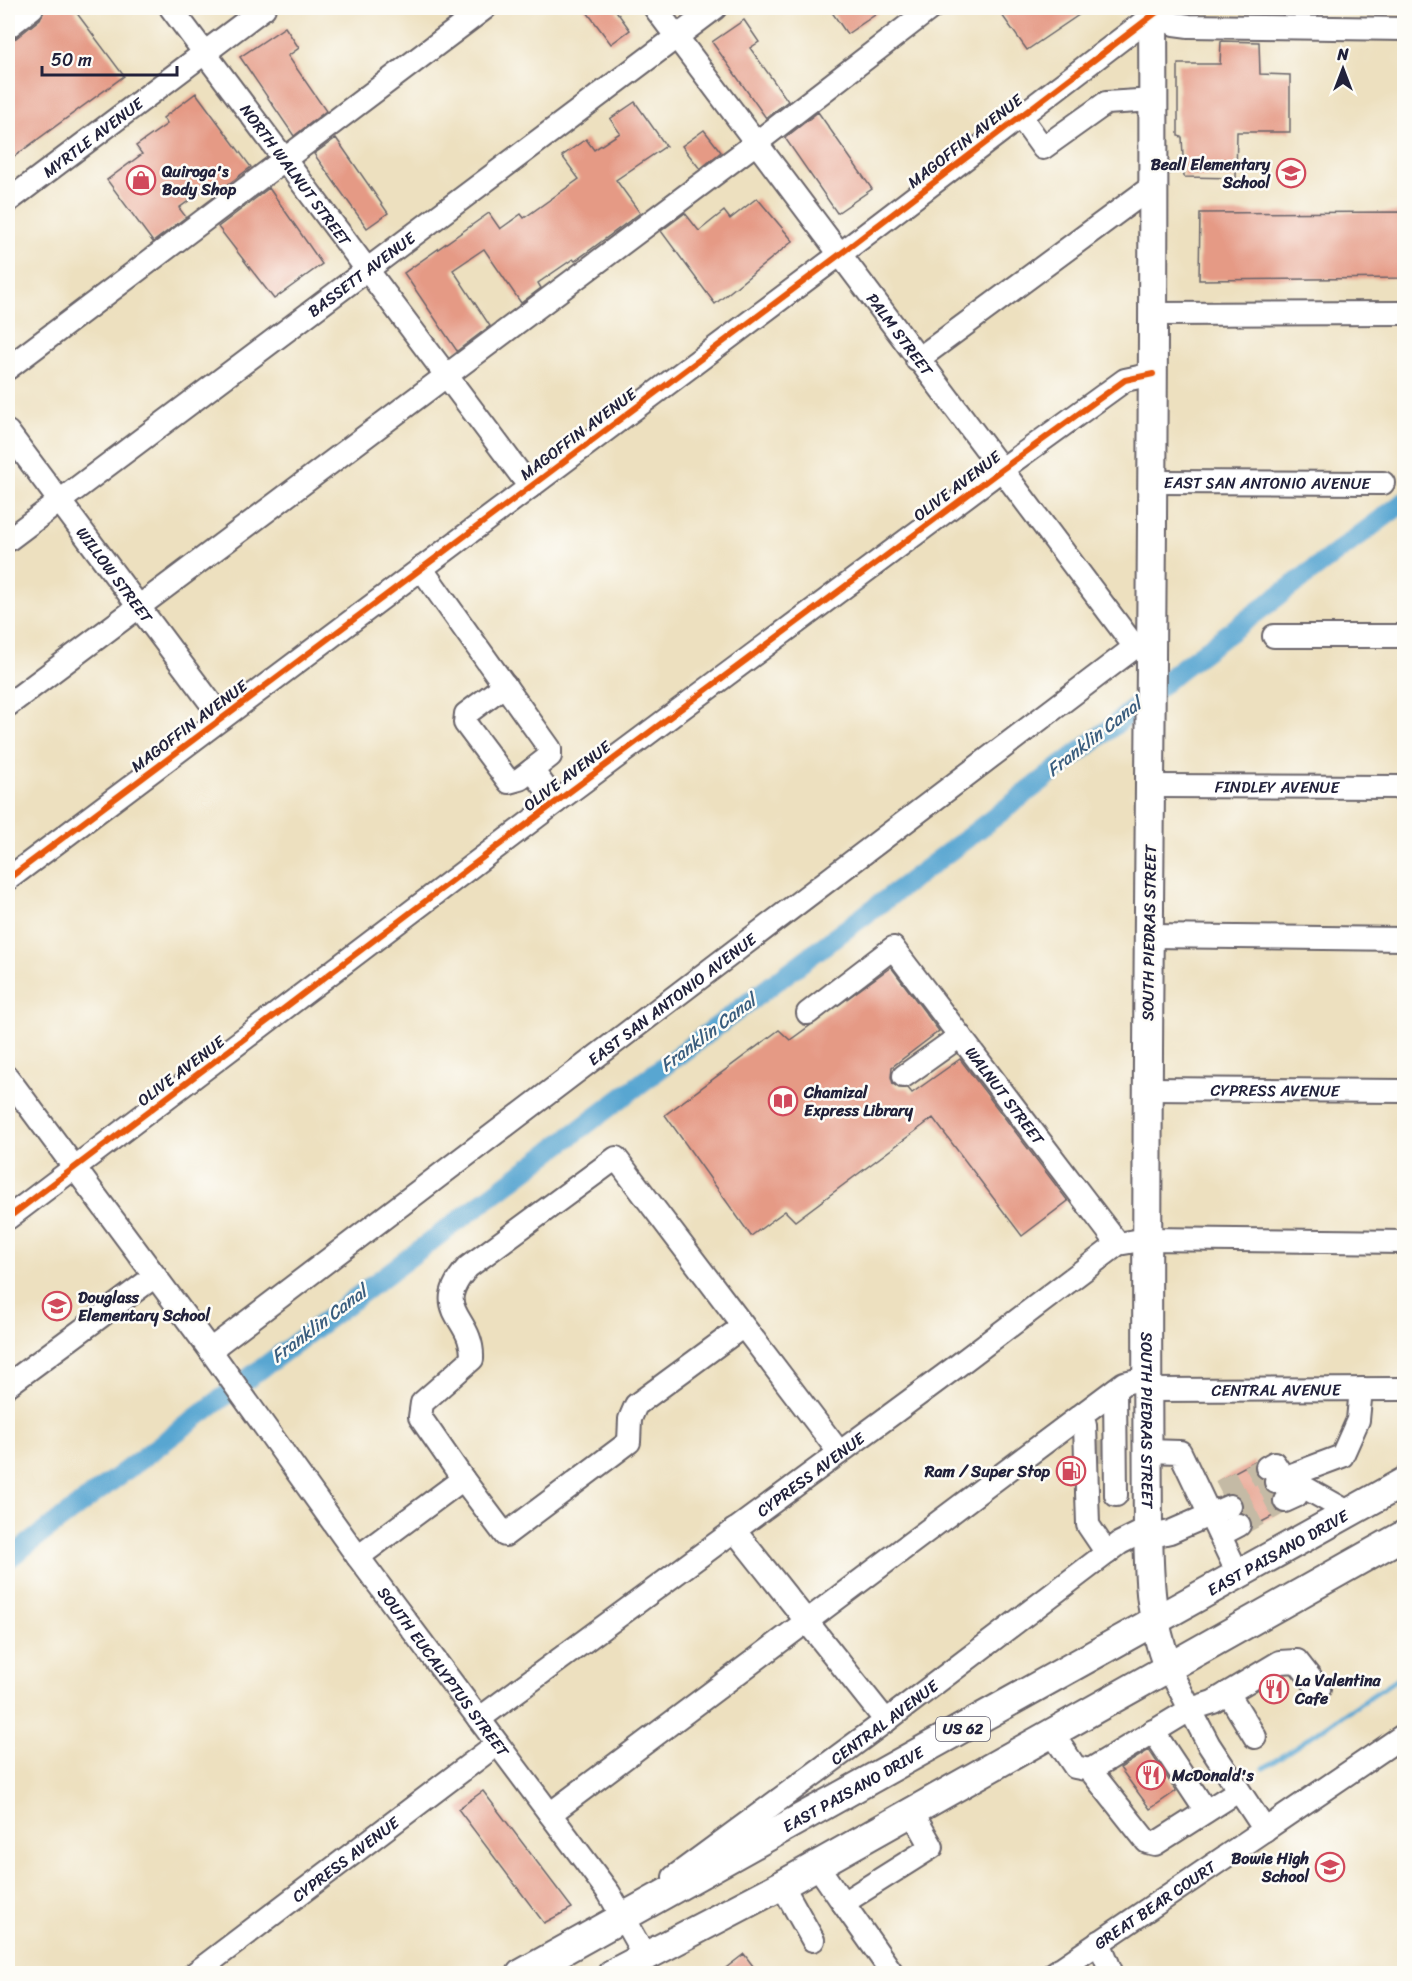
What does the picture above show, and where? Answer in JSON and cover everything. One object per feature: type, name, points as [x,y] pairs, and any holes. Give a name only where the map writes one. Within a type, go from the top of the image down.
[{"type":"main road","name":"SOUTH PIEDRAS STREET","points":[[1153,9],[1153,482],[1145,656],[1151,741],[1150,936],[1146,1089],[1147,1438],[1149,1596],[1154,1622],[1168,1667]]},
{"type":"main road","name":"EAST PAISANO DRIVE","points":[[522,1974],[1404,1482]]},
{"type":"main road","name":"US 62","points":[[627,1968],[782,1885],[1404,1534]]},
{"type":"street","points":[[8,27],[32,8]]},
{"type":"street","name":"NORTH WALNUT STREET","points":[[171,8],[530,487]]},
{"type":"street","name":"MYRTLE AVENUE","points":[[8,201],[264,8]]},
{"type":"street","points":[[8,368],[485,8]]},
{"type":"street","name":"PALM STREET","points":[[655,8],[916,360],[1145,656]]},
{"type":"street","name":"BASSETT AVENUE","points":[[8,540],[715,8]]},
{"type":"street","points":[[8,705],[446,373],[756,143],[931,8]]},
{"type":"street","points":[[1153,9],[1174,24],[1189,26],[1404,29]]},
{"type":"street","name":"MAGOFFIN AVENUE","points":[[8,879],[839,255],[1020,116],[1153,9]]},
{"type":"street","points":[[1020,116],[1043,148],[1106,103],[1154,100]]},
{"type":"street","points":[[916,360],[1154,185]]},
{"type":"street","points":[[1154,314],[1404,313]]},
{"type":"street","name":"OLIVE AVENUE","points":[[8,1218],[556,801],[1001,470],[1125,380],[1153,374]]},
{"type":"street","name":"WILLOW STREET","points":[[8,432],[222,718]]},
{"type":"street","name":"EAST SAN ANTONIO AVENUE","points":[[1153,482],[1383,483]]},
{"type":"street","points":[[421,568],[505,685],[550,749],[550,756],[520,779],[509,782],[465,723],[466,714],[505,685]]},
{"type":"street","points":[[1274,636],[1404,636]]},
{"type":"street","name":"EAST SAN ANTONIO AVENUE","points":[[210,1350],[1145,656]]},
{"type":"street","points":[[532,770],[556,801]]},
{"type":"street","name":"FINDLEY AVENUE","points":[[1151,786],[1404,787]]},
{"type":"street","points":[[1150,936],[1404,939]]},
{"type":"street","name":"WALNUT STREET","points":[[808,1013],[893,948],[1118,1244]]},
{"type":"street","points":[[904,1076],[960,1036]]},
{"type":"street","name":"SOUTH EUCALYPTUS STREET","points":[[8,1078],[224,1368],[358,1557],[609,1893],[624,1918],[627,1968]]},
{"type":"street","name":"CYPRESS AVENUE","points":[[1146,1089],[1404,1091]]},
{"type":"street","points":[[742,1327],[636,1405],[630,1419],[629,1442],[505,1535],[420,1417],[422,1403],[472,1359],[473,1345],[450,1302],[453,1284],[468,1267],[616,1158],[839,1452]]},
{"type":"street","name":"CYPRESS AVENUE","points":[[479,1719],[1118,1244],[1147,1239],[1404,1242]]},
{"type":"street","points":[[8,1385],[155,1276]]},
{"type":"street","name":"CENTRAL AVENUE","points":[[550,1814],[808,1620],[1082,1422],[1124,1383],[1404,1389]]},
{"type":"street","points":[[1350,1513],[1278,1482],[1342,1456],[1358,1420],[1361,1389]]},
{"type":"street","points":[[1107,1553],[1088,1525],[1086,1497],[1116,1425],[1115,1390]]},
{"type":"street","points":[[1116,1496],[1082,1422],[1116,1425],[1180,1452],[1220,1512],[1239,1576]]},
{"type":"street","points":[[358,1557],[463,1479]]},
{"type":"street","points":[[1086,1497],[1148,1496]]},
{"type":"street","name":"CENTRAL AVENUE","points":[[624,1918],[668,1881],[886,1721],[1122,1541],[1220,1512]]},
{"type":"street","points":[[734,1530],[808,1620],[886,1721]]},
{"type":"street","points":[[1090,1770],[1191,1709],[1213,1702],[1280,1662],[1297,1661],[1319,1689]]},
{"type":"street","name":"SOUTH PIEDRAS STREET","points":[[1168,1667],[1238,1791],[1265,1830]]},
{"type":"street","points":[[1228,1693],[1255,1737]]},
{"type":"street","points":[[1153,1731],[1206,1811]]},
{"type":"street","points":[[1052,1733],[1075,1767],[1090,1770],[1147,1842],[1155,1844],[1238,1791]]},
{"type":"street","name":"GREAT BEAR COURT","points":[[1053,1974],[1404,1735]]},
{"type":"street","name":"CYPRESS AVENUE","points":[[194,1974],[497,1744]]},
{"type":"street","points":[[843,1903],[932,1847],[912,1812]]},
{"type":"street","points":[[817,1865],[893,1974]]},
{"type":"street","points":[[782,1885],[813,1940]]},
{"type":"street","points":[[1098,1942],[1112,1974]]},
{"type":"building","points":[[45,8],[73,8],[124,76],[8,161],[8,40],[16,38],[40,19]]},
{"type":"building","points":[[584,8],[614,8],[630,30],[611,44]]},
{"type":"building","points":[[829,8],[885,8],[847,34]]},
{"type":"building","points":[[997,8],[1089,8],[1027,50]]},
{"type":"building","points":[[744,20],[759,42],[750,48],[788,101],[766,118],[712,42]]},
{"type":"building","points":[[285,27],[299,48],[288,56],[326,111],[294,136],[240,57]]},
{"type":"building","points":[[1221,41],[1259,42],[1260,74],[1290,75],[1290,132],[1237,132],[1236,178],[1184,177],[1182,137],[1178,136],[1178,64],[1220,64]]},
{"type":"building","points":[[196,93],[251,167],[218,192],[212,184],[179,208],[186,217],[153,242],[107,180],[142,154],[136,146],[167,124],[163,118]]},
{"type":"building","points":[[635,102],[666,146],[616,180],[640,213],[575,261],[573,259],[538,283],[541,288],[521,303],[484,249],[453,270],[490,326],[457,351],[404,273],[489,213],[500,229],[521,214],[524,218],[579,179],[562,156],[586,139],[594,150],[620,133],[610,119]]},
{"type":"building","points":[[818,112],[872,189],[837,213],[785,138]]},
{"type":"building","points":[[704,130],[721,152],[700,169],[682,146]]},
{"type":"building","points":[[336,138],[388,213],[367,228],[314,154]]},
{"type":"building","points":[[269,188],[322,264],[274,299],[218,227]]},
{"type":"building","points":[[757,198],[793,241],[715,304],[661,231],[685,213],[699,231],[724,211],[730,219]]},
{"type":"building","points":[[1404,212],[1404,278],[1199,280],[1200,213]]},
{"type":"building","points":[[891,967],[939,1031],[892,1067],[893,1084],[899,1088],[908,1088],[912,1093],[960,1059],[1068,1201],[1022,1236],[933,1118],[795,1221],[785,1211],[751,1236],[665,1115],[779,1030],[790,1040]]},
{"type":"building","points":[[1255,1461],[1255,1473],[1263,1480],[1264,1489],[1273,1495],[1273,1506],[1279,1513],[1252,1527],[1251,1518],[1242,1512],[1242,1500],[1232,1493],[1225,1494],[1218,1481]]},
{"type":"building","name":"McDonald's","points":[[1149,1750],[1176,1791],[1150,1809],[1120,1768]]},
{"type":"building","points":[[483,1791],[572,1908],[544,1923],[458,1809]]},
{"type":"building","points":[[744,1954],[759,1974],[718,1974]]},
{"type":"waterway","name":"Franklin Canal","points":[[8,1559],[970,836],[1112,727],[1178,671],[1404,502]]},
{"type":"waterway","points":[[1264,1768],[1404,1674]]},
{"type":"tunnel","points":[[1091,1451],[1108,1451]]},
{"type":"tunnel","points":[[1220,1491],[1267,1467]]},
{"type":"tunnel","points":[[1230,1506],[1275,1483]]},
{"type":"tunnel","points":[[1239,1525],[1285,1501]]},
{"type":"cycle path","points":[[8,879],[839,255],[1162,8]]},
{"type":"cycle path","points":[[8,1218],[556,802],[1001,470],[1125,380],[1153,374]]},
{"type":"place","name":"Beall Elementary School","points":[[1291,173]]},
{"type":"place","name":"Quiroga's Body Shop","points":[[141,180]]},
{"type":"place","name":"Chamizal Express Library","points":[[783,1101]]},
{"type":"place","name":"Douglass Elementary School","points":[[57,1306]]},
{"type":"place","name":"Ram / Super Stop","points":[[1071,1471]]},
{"type":"place","name":"La Valentina Cafe","points":[[1274,1689]]},
{"type":"place","name":"McDonald's","points":[[1151,1775]]},
{"type":"place","name":"Bowie High School","points":[[1330,1867]]}]
